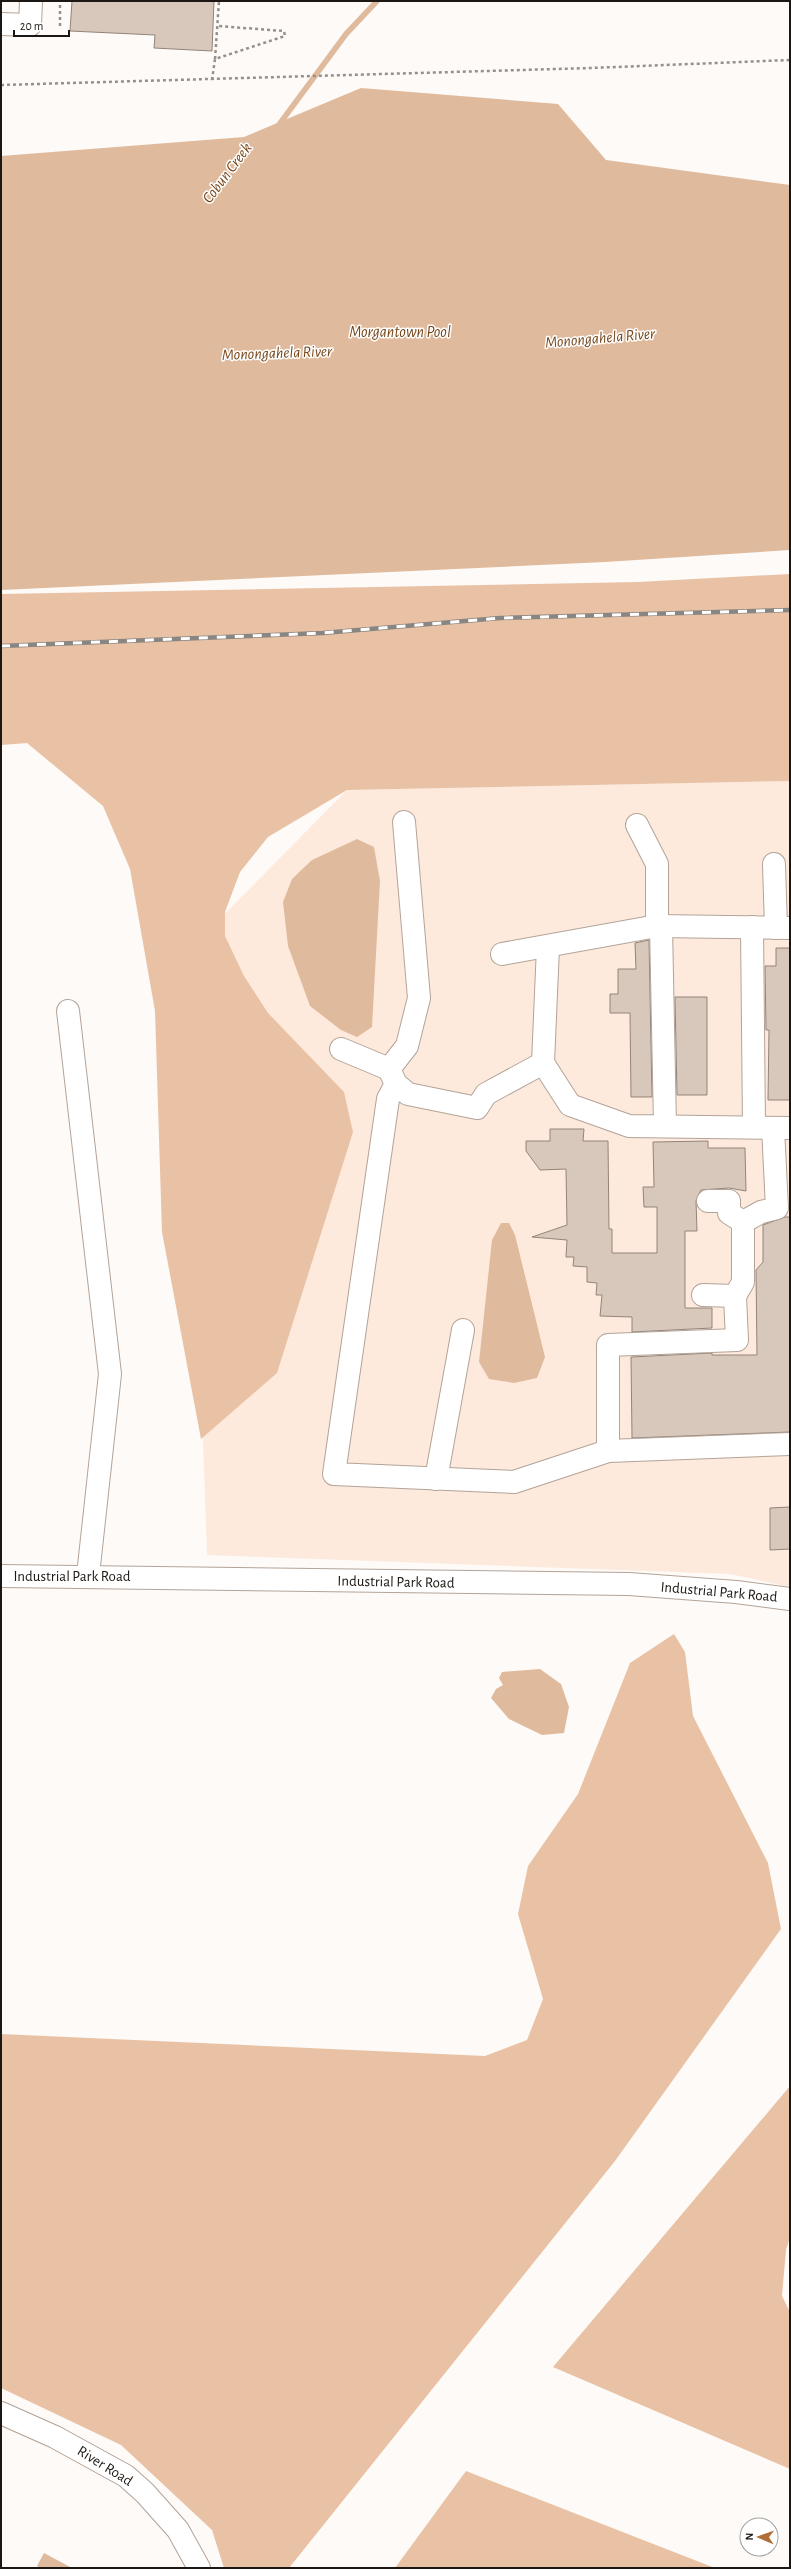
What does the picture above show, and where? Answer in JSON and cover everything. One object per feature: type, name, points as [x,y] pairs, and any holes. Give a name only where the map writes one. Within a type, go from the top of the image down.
[{"type":"street","points":[[1,24],[30,25],[31,1]]},
{"type":"street","points":[[404,822],[418,998],[407,1046],[393,1076],[388,1099],[334,1474],[514,1482],[608,1450],[790,1444]]},
{"type":"street","points":[[637,825],[657,864],[665,1126]]},
{"type":"street","points":[[502,954],[659,926],[783,928],[774,864]]},
{"type":"street","points":[[744,1222],[761,1212],[777,1208],[772,1128],[752,927]]},
{"type":"street","points":[[548,947],[543,1063],[570,1105],[629,1126],[772,1128]]},
{"type":"street","points":[[68,1012],[110,1374],[88,1576]]},
{"type":"street","points":[[341,1049],[393,1076],[408,1094],[477,1108],[486,1094],[543,1063]]},
{"type":"street","points":[[708,1201],[729,1201],[729,1213],[744,1222]]},
{"type":"street","points":[[608,1450],[608,1345],[737,1340],[735,1296],[743,1282],[744,1222]]},
{"type":"street","points":[[704,1295],[735,1296]]},
{"type":"street","points":[[436,1479],[463,1330]]},
{"type":"street","name":"Industrial Park Road","points":[[1,1576],[88,1576],[365,1582],[628,1584],[736,1592],[790,1599]]},
{"type":"street","name":"River Road","points":[[1,2413],[56,2437],[126,2476],[145,2493],[178,2530],[199,2568]]},
{"type":"path","points":[[60,1],[60,26]]},
{"type":"path","points":[[212,80],[218,26],[219,1]]},
{"type":"path","points":[[215,59],[285,36],[284,31],[218,26]]},
{"type":"path","points":[[1,85],[252,79],[790,60]]},
{"type":"shaded area","points":[[790,574],[790,781],[347,790],[268,837],[240,872],[225,912],[225,936],[244,976],[268,1013],[344,1092],[353,1132],[277,1373],[201,1439],[162,1232],[155,1011],[130,869],[103,806],[27,743],[1,745],[1,594],[638,582]]},
{"type":"shaded area","points":[[790,781],[790,1587],[730,1574],[207,1555],[186,953],[347,790]]},
{"type":"shaded area","points":[[674,1634],[685,1652],[693,1716],[768,1863],[781,1929],[615,2161],[289,2568],[224,2568],[212,2530],[121,2445],[1,2388],[1,2034],[485,2056],[527,2040],[543,1999],[518,1914],[528,1866],[578,1794],[630,1663]]},
{"type":"shaded area","points":[[790,2086],[790,2237],[786,2250],[782,2296],[790,2312],[790,2469],[553,2367]]},
{"type":"shaded area","points":[[466,2471],[715,2568],[395,2568]]},
{"type":"water","name":"Morgantown Pool","points":[[361,88],[558,104],[606,160],[790,185],[790,550],[605,562],[1,590],[1,156],[244,137]]},
{"type":"water","points":[[357,839],[374,847],[380,881],[372,1027],[357,1037],[341,1030],[310,1006],[288,946],[283,902],[292,879],[312,860]]},
{"type":"water","points":[[501,1223],[509,1223],[515,1235],[545,1357],[537,1378],[514,1383],[489,1379],[479,1362],[492,1240]]},
{"type":"water","points":[[540,1669],[561,1684],[569,1707],[564,1733],[542,1735],[509,1719],[491,1698],[496,1689],[503,1685],[499,1678],[502,1672]]},
{"type":"water","points":[[44,2553],[72,2568],[40,2568],[37,2566]]},
{"type":"building","points":[[72,1],[214,1],[212,51],[154,48],[155,35],[70,31]]},
{"type":"building","points":[[649,940],[652,1097],[631,1097],[630,1013],[610,1013],[610,994],[618,994],[618,969],[636,969],[635,943]]},
{"type":"building","points":[[776,948],[790,948],[790,1100],[768,1100],[769,1030],[766,1030],[765,966],[776,966]]},
{"type":"building","points":[[675,997],[707,997],[707,1095],[677,1095]]},
{"type":"building","points":[[550,1129],[584,1129],[583,1141],[608,1141],[609,1229],[612,1229],[612,1253],[657,1253],[657,1207],[644,1207],[643,1187],[654,1187],[653,1142],[708,1141],[708,1148],[745,1148],[746,1191],[729,1188],[701,1190],[696,1201],[697,1231],[685,1231],[685,1308],[712,1308],[712,1328],[632,1332],[632,1317],[600,1316],[602,1295],[596,1295],[597,1283],[587,1282],[587,1267],[573,1266],[574,1257],[566,1257],[567,1240],[532,1237],[567,1225],[566,1169],[540,1170],[526,1151],[526,1141],[550,1141]]},
{"type":"building","points":[[785,1217],[790,1217],[790,1432],[632,1438],[631,1357],[712,1353],[712,1355],[757,1355],[756,1270],[763,1262],[763,1225]]},
{"type":"building","points":[[790,1507],[790,1549],[770,1550],[770,1508]]},
{"type":"waterway","name":"Cobun Creek","points":[[278,126],[346,34],[377,1]]},
{"type":"railway","points":[[1,646],[323,633],[500,618],[790,610]]},
{"type":"water label","name":"Monongahela River","points":[[600,338]]},
{"type":"water label","name":"Monongahela River","points":[[277,353]]}]
